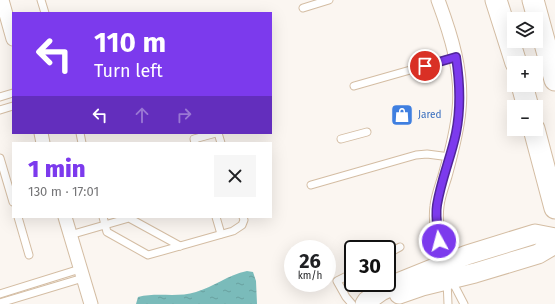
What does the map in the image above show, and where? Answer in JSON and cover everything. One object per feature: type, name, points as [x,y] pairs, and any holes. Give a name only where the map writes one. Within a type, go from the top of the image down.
[{"type":"main road","points":[[496,0],[514,56]]},
{"type":"main road","points":[[533,0],[555,80]]},
{"type":"main road","points":[[536,136],[555,208]]},
{"type":"street","points":[[2,0],[12,35]]},
{"type":"street","points":[[438,0],[448,26],[456,57],[459,81],[459,109],[456,132],[437,205],[438,232],[448,274]]},
{"type":"street","points":[[65,218],[90,304]]},
{"type":"street","points":[[379,304],[448,274],[467,255],[535,234],[555,238]]},
{"type":"street","points":[[365,304],[367,301],[390,286],[538,254],[555,244]]},
{"type":"lane","points":[[41,0],[45,12]]},
{"type":"lane","points":[[303,8],[330,0]]},
{"type":"lane","points":[[354,86],[456,57]]},
{"type":"lane","points":[[0,97],[12,93]]},
{"type":"lane","points":[[0,110],[12,106]]},
{"type":"lane","points":[[341,139],[366,132]]},
{"type":"lane","points":[[195,142],[194,139],[213,134]]},
{"type":"lane","points":[[311,185],[416,155],[427,154],[450,157]]},
{"type":"lane","points":[[0,158],[12,199]]},
{"type":"lane","points":[[18,218],[29,255]]},
{"type":"lane","points":[[70,235],[104,221],[129,218],[180,246]]},
{"type":"lane","points":[[216,218],[221,234]]},
{"type":"lane","points":[[104,221],[108,232],[148,255],[233,231],[242,225],[243,218]]},
{"type":"lane","points":[[396,249],[400,247]]},
{"type":"lane","points":[[0,294],[82,274]]},
{"type":"lane","points":[[0,303],[82,274]]},
{"type":"lane","points":[[448,274],[448,304]]},
{"type":"lane","points":[[448,274],[464,304]]},
{"type":"lane","points":[[344,278],[338,281],[346,297],[352,304]]},
{"type":"water","points":[[247,271],[253,272],[256,281],[257,304],[136,304],[138,297],[189,294],[202,290],[233,275]]},
{"type":"place","name":"Jared","points":[[402,115]]},
{"type":"route","points":[[425,66],[456,57],[459,81],[459,109],[454,144],[437,205],[439,241]]}]
